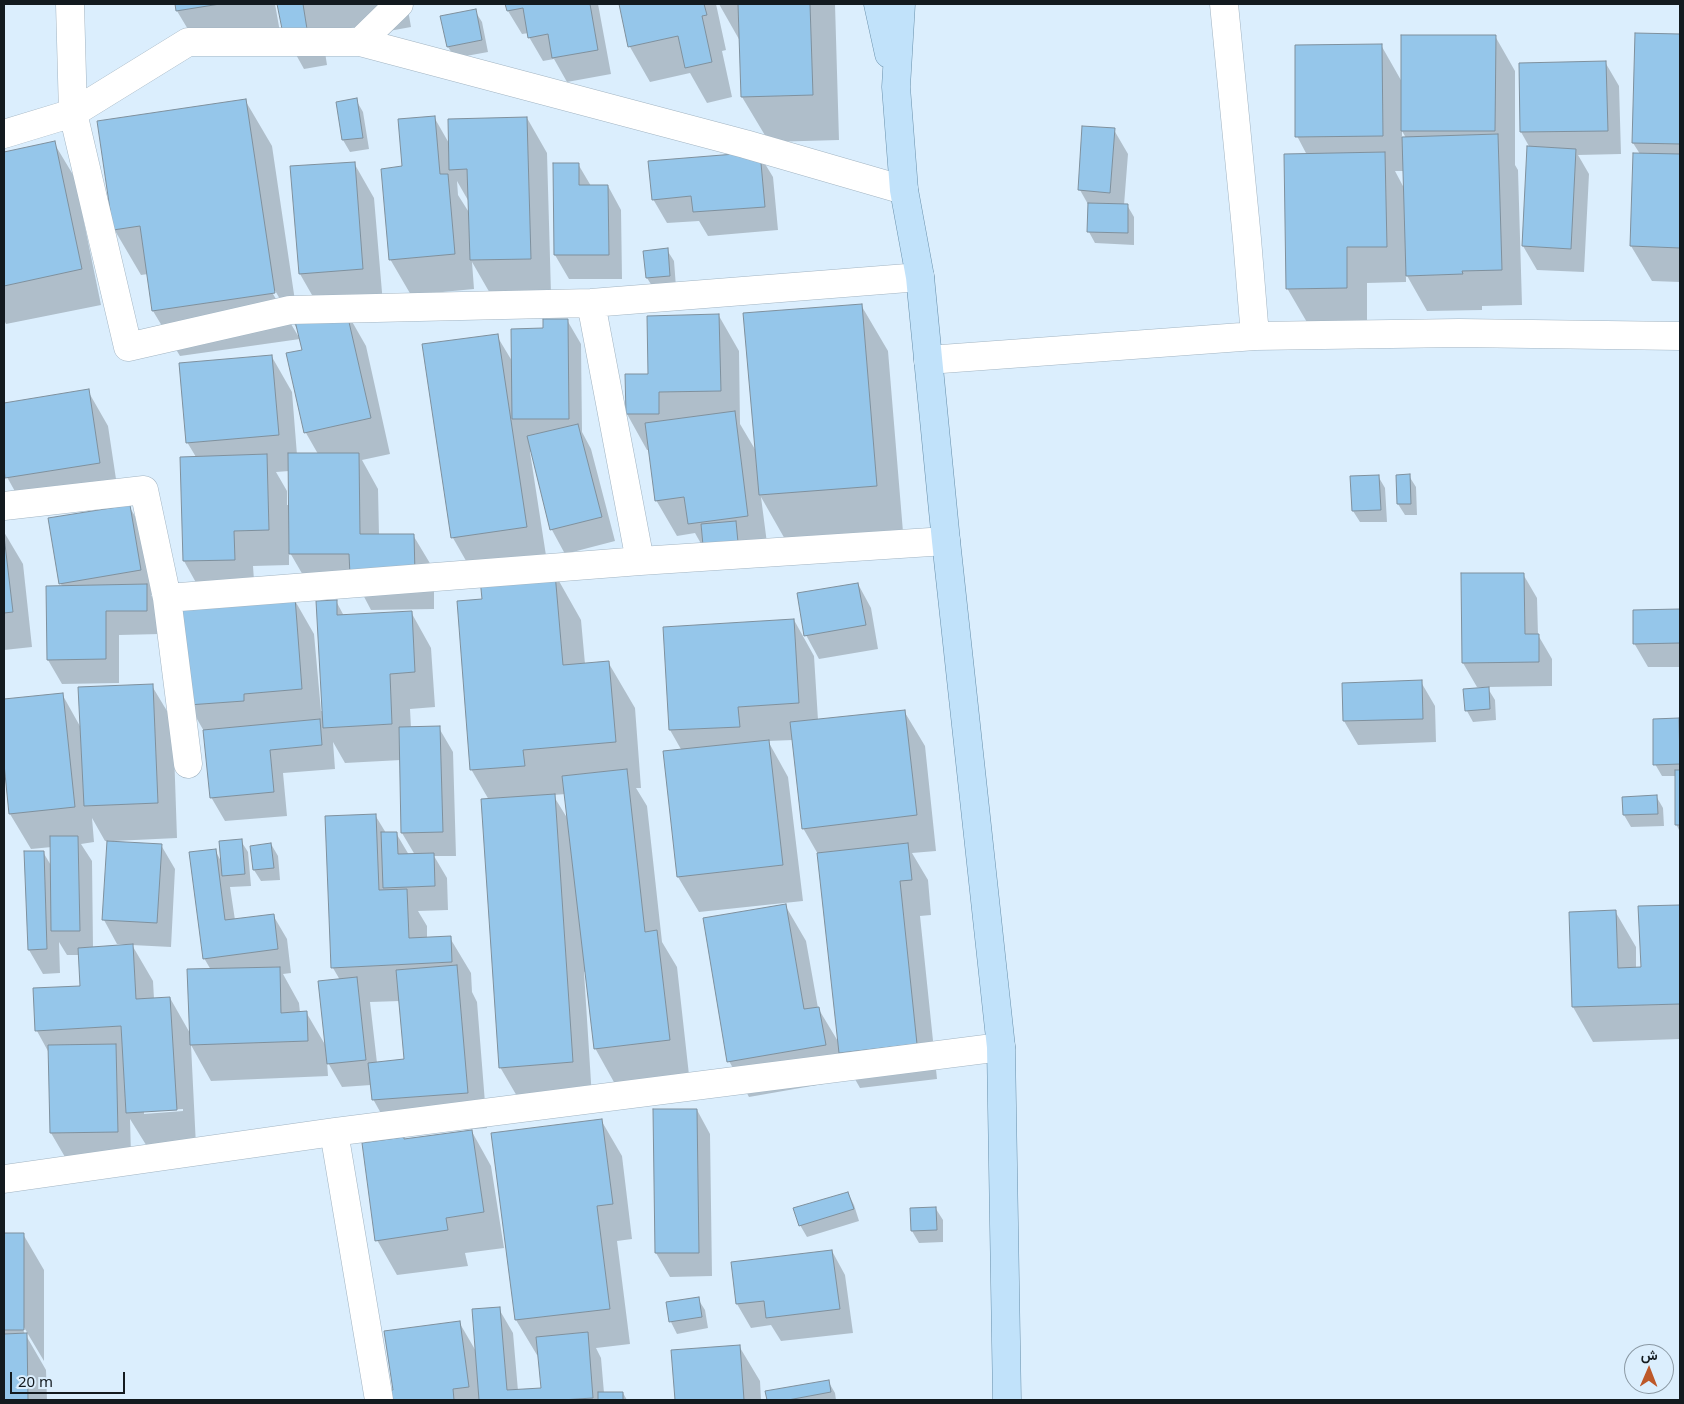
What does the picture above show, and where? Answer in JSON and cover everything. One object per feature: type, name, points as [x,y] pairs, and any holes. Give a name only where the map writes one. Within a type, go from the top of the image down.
[{"type":"main road","points":[[878,4],[896,88],[904,190],[920,277],[946,541],[1001,1047],[1007,1400]]},
{"type":"main road","points":[[896,88],[902,4]]},
{"type":"street","points":[[70,4],[73,113],[128,347],[290,310],[591,303],[920,277]]},
{"type":"street","points":[[360,42],[399,4]]},
{"type":"street","points":[[1224,4],[1255,336]]},
{"type":"street","points":[[4,134],[73,113],[188,42],[360,42],[745,144],[904,190]]},
{"type":"street","points":[[591,303],[640,561]]},
{"type":"street","points":[[928,360],[1255,336],[1459,333],[1680,336]]},
{"type":"street","points":[[4,506],[144,490],[167,598],[188,764]]},
{"type":"street","points":[[167,598],[640,561],[946,541]]},
{"type":"street","points":[[4,1179],[334,1132],[1001,1047]]},
{"type":"street","points":[[334,1132],[379,1400]]},
{"type":"building","points":[[175,4],[220,4],[176,11]]},
{"type":"building","points":[[277,4],[303,4],[307,29],[283,34]]},
{"type":"building","points":[[505,4],[590,4],[598,50],[552,58],[548,34],[528,38],[523,8],[507,11]]},
{"type":"building","points":[[619,4],[704,4],[707,15],[702,16],[712,62],[685,68],[678,36],[628,47]]},
{"type":"building","points":[[738,4],[810,4],[813,95],[741,97]]},
{"type":"building","points":[[476,9],[482,40],[447,47],[440,16]]},
{"type":"building","points":[[1635,33],[1680,34],[1680,144],[1632,143]]},
{"type":"building","points":[[1401,35],[1496,35],[1495,131],[1401,131]]},
{"type":"building","points":[[1382,44],[1383,136],[1295,137],[1295,45]]},
{"type":"building","points":[[1606,61],[1608,131],[1520,132],[1519,63]]},
{"type":"building","points":[[357,98],[363,138],[342,140],[336,102]]},
{"type":"building","points":[[246,99],[275,293],[152,311],[140,226],[113,230],[97,121]]},
{"type":"building","points":[[435,116],[440,174],[448,174],[455,254],[389,260],[381,169],[402,166],[398,119]]},
{"type":"building","points":[[527,117],[531,259],[470,260],[467,169],[449,170],[448,119]]},
{"type":"building","points":[[1082,126],[1115,128],[1110,193],[1078,190]]},
{"type":"building","points":[[1498,134],[1502,270],[1462,271],[1463,274],[1406,276],[1402,137]]},
{"type":"building","points":[[55,141],[82,269],[4,286],[4,152]]},
{"type":"building","points":[[1527,146],[1576,149],[1571,249],[1522,246]]},
{"type":"building","points":[[760,152],[765,207],[693,212],[691,196],[652,200],[648,161]]},
{"type":"building","points":[[1385,152],[1387,247],[1347,247],[1347,288],[1286,289],[1284,154]]},
{"type":"building","points":[[1633,153],[1680,154],[1680,248],[1630,246]]},
{"type":"building","points":[[355,162],[363,269],[299,274],[290,166]]},
{"type":"building","points":[[553,163],[579,163],[579,185],[608,185],[609,255],[554,255]]},
{"type":"building","points":[[1088,203],[1128,204],[1128,233],[1087,232]]},
{"type":"building","points":[[668,248],[670,276],[646,278],[643,251]]},
{"type":"building","points":[[862,304],[877,486],[759,495],[743,313]]},
{"type":"building","points":[[346,309],[371,418],[304,433],[286,353],[302,350],[295,321]]},
{"type":"building","points":[[719,314],[721,391],[659,392],[659,414],[626,414],[625,374],[648,374],[647,316]]},
{"type":"building","points":[[543,319],[568,319],[569,419],[512,419],[511,329],[543,328]]},
{"type":"building","points":[[498,334],[527,527],[451,538],[422,344]]},
{"type":"building","points":[[272,355],[279,435],[186,443],[179,363]]},
{"type":"building","points":[[89,389],[100,463],[5,478],[4,403]]},
{"type":"building","points":[[735,411],[748,516],[688,524],[684,497],[655,501],[645,423]]},
{"type":"building","points":[[578,424],[602,517],[550,530],[527,436]]},
{"type":"building","points":[[288,453],[359,453],[360,534],[414,534],[415,574],[350,575],[349,554],[289,554]]},
{"type":"building","points":[[267,454],[269,530],[234,531],[235,560],[183,561],[180,457]]},
{"type":"building","points":[[1410,474],[1411,504],[1397,504],[1396,475]]},
{"type":"building","points":[[1379,475],[1381,510],[1352,511],[1350,476]]},
{"type":"building","points":[[130,505],[141,570],[59,584],[48,518]]},
{"type":"building","points":[[736,521],[739,553],[704,556],[701,524]]},
{"type":"building","points":[[4,536],[13,612],[4,613]]},
{"type":"building","points":[[555,573],[563,665],[609,661],[616,742],[523,750],[525,766],[470,770],[457,601],[482,599],[480,579]]},
{"type":"building","points":[[1461,573],[1524,573],[1525,634],[1539,634],[1539,662],[1462,663]]},
{"type":"building","points":[[858,583],[866,625],[804,636],[797,593]]},
{"type":"building","points":[[147,584],[147,611],[106,611],[106,659],[47,660],[46,586]]},
{"type":"building","points":[[295,597],[302,689],[244,694],[244,701],[188,705],[180,607]]},
{"type":"building","points":[[337,600],[337,615],[412,611],[415,672],[390,674],[392,724],[323,728],[316,601]]},
{"type":"building","points":[[1680,609],[1680,643],[1633,644],[1633,610]]},
{"type":"building","points":[[794,619],[799,703],[738,707],[740,727],[669,730],[663,627]]},
{"type":"building","points":[[1422,680],[1423,719],[1343,721],[1342,683]]},
{"type":"building","points":[[153,684],[158,803],[84,806],[78,687]]},
{"type":"building","points":[[1489,687],[1490,709],[1465,711],[1463,689]]},
{"type":"building","points":[[63,693],[75,807],[9,814],[4,764],[4,699]]},
{"type":"building","points":[[905,710],[917,815],[802,829],[790,722]]},
{"type":"building","points":[[1679,718],[1680,764],[1653,765],[1653,719]]},
{"type":"building","points":[[320,719],[322,745],[270,750],[274,792],[210,798],[203,730]]},
{"type":"building","points":[[440,726],[443,832],[401,833],[399,727]]},
{"type":"building","points":[[769,740],[783,865],[677,877],[663,751]]},
{"type":"building","points":[[627,769],[645,932],[657,930],[670,1040],[594,1049],[562,776]]},
{"type":"building","points":[[1675,770],[1680,770],[1680,825],[1675,825]]},
{"type":"building","points":[[555,794],[573,1062],[499,1068],[481,799]]},
{"type":"building","points":[[1657,795],[1658,814],[1623,815],[1622,797]]},
{"type":"building","points":[[376,814],[379,890],[407,889],[409,938],[451,936],[452,962],[331,968],[325,816]]},
{"type":"building","points":[[381,832],[397,832],[398,854],[434,853],[435,886],[383,888]]},
{"type":"building","points":[[50,836],[78,836],[80,931],[51,931]]},
{"type":"building","points":[[242,839],[245,874],[222,876],[219,841]]},
{"type":"building","points":[[107,841],[162,844],[157,923],[102,920]]},
{"type":"building","points":[[271,843],[274,868],[253,870],[250,846]]},
{"type":"building","points":[[908,843],[912,880],[900,881],[917,1044],[839,1053],[817,853]]},
{"type":"building","points":[[216,849],[225,920],[274,914],[278,949],[203,959],[189,852]]},
{"type":"building","points":[[24,851],[44,851],[47,949],[28,950]]},
{"type":"building","points":[[786,904],[804,1009],[819,1007],[826,1045],[727,1062],[703,918]]},
{"type":"building","points":[[1680,905],[1680,1004],[1572,1007],[1569,912],[1616,910],[1618,968],[1641,967],[1638,906]]},
{"type":"building","points":[[133,944],[136,999],[170,997],[177,1110],[126,1113],[121,1026],[35,1031],[33,988],[80,986],[78,948]]},
{"type":"building","points":[[457,965],[468,1093],[372,1100],[368,1063],[404,1059],[396,970]]},
{"type":"building","points":[[280,967],[281,1013],[307,1011],[308,1041],[190,1045],[187,969]]},
{"type":"building","points":[[357,977],[366,1060],[327,1064],[318,981]]},
{"type":"building","points":[[116,1044],[118,1132],[50,1133],[48,1045]]},
{"type":"building","points":[[653,1109],[697,1109],[699,1253],[655,1253]]},
{"type":"building","points":[[602,1119],[613,1204],[597,1206],[610,1309],[515,1320],[491,1133]]},
{"type":"building","points":[[472,1130],[484,1212],[446,1218],[448,1230],[375,1241],[362,1143]]},
{"type":"building","points":[[848,1192],[854,1209],[799,1226],[793,1208]]},
{"type":"building","points":[[936,1207],[937,1230],[911,1231],[910,1208]]},
{"type":"building","points":[[4,1233],[24,1233],[24,1330],[4,1330]]},
{"type":"building","points":[[832,1250],[840,1309],[766,1318],[764,1301],[736,1304],[731,1262]]},
{"type":"building","points":[[699,1297],[702,1317],[669,1322],[666,1302]]},
{"type":"building","points":[[500,1307],[507,1390],[541,1388],[536,1337],[588,1332],[593,1398],[479,1400],[472,1309]]},
{"type":"building","points":[[460,1321],[469,1387],[453,1389],[454,1400],[384,1400],[383,1391],[393,1390],[384,1331]]},
{"type":"building","points":[[27,1333],[28,1400],[4,1400],[4,1334]]},
{"type":"building","points":[[740,1345],[744,1400],[675,1400],[671,1350]]},
{"type":"building","points":[[829,1380],[831,1392],[788,1400],[767,1400],[765,1391]]},
{"type":"building","points":[[598,1392],[623,1392],[623,1400],[598,1400]]}]
